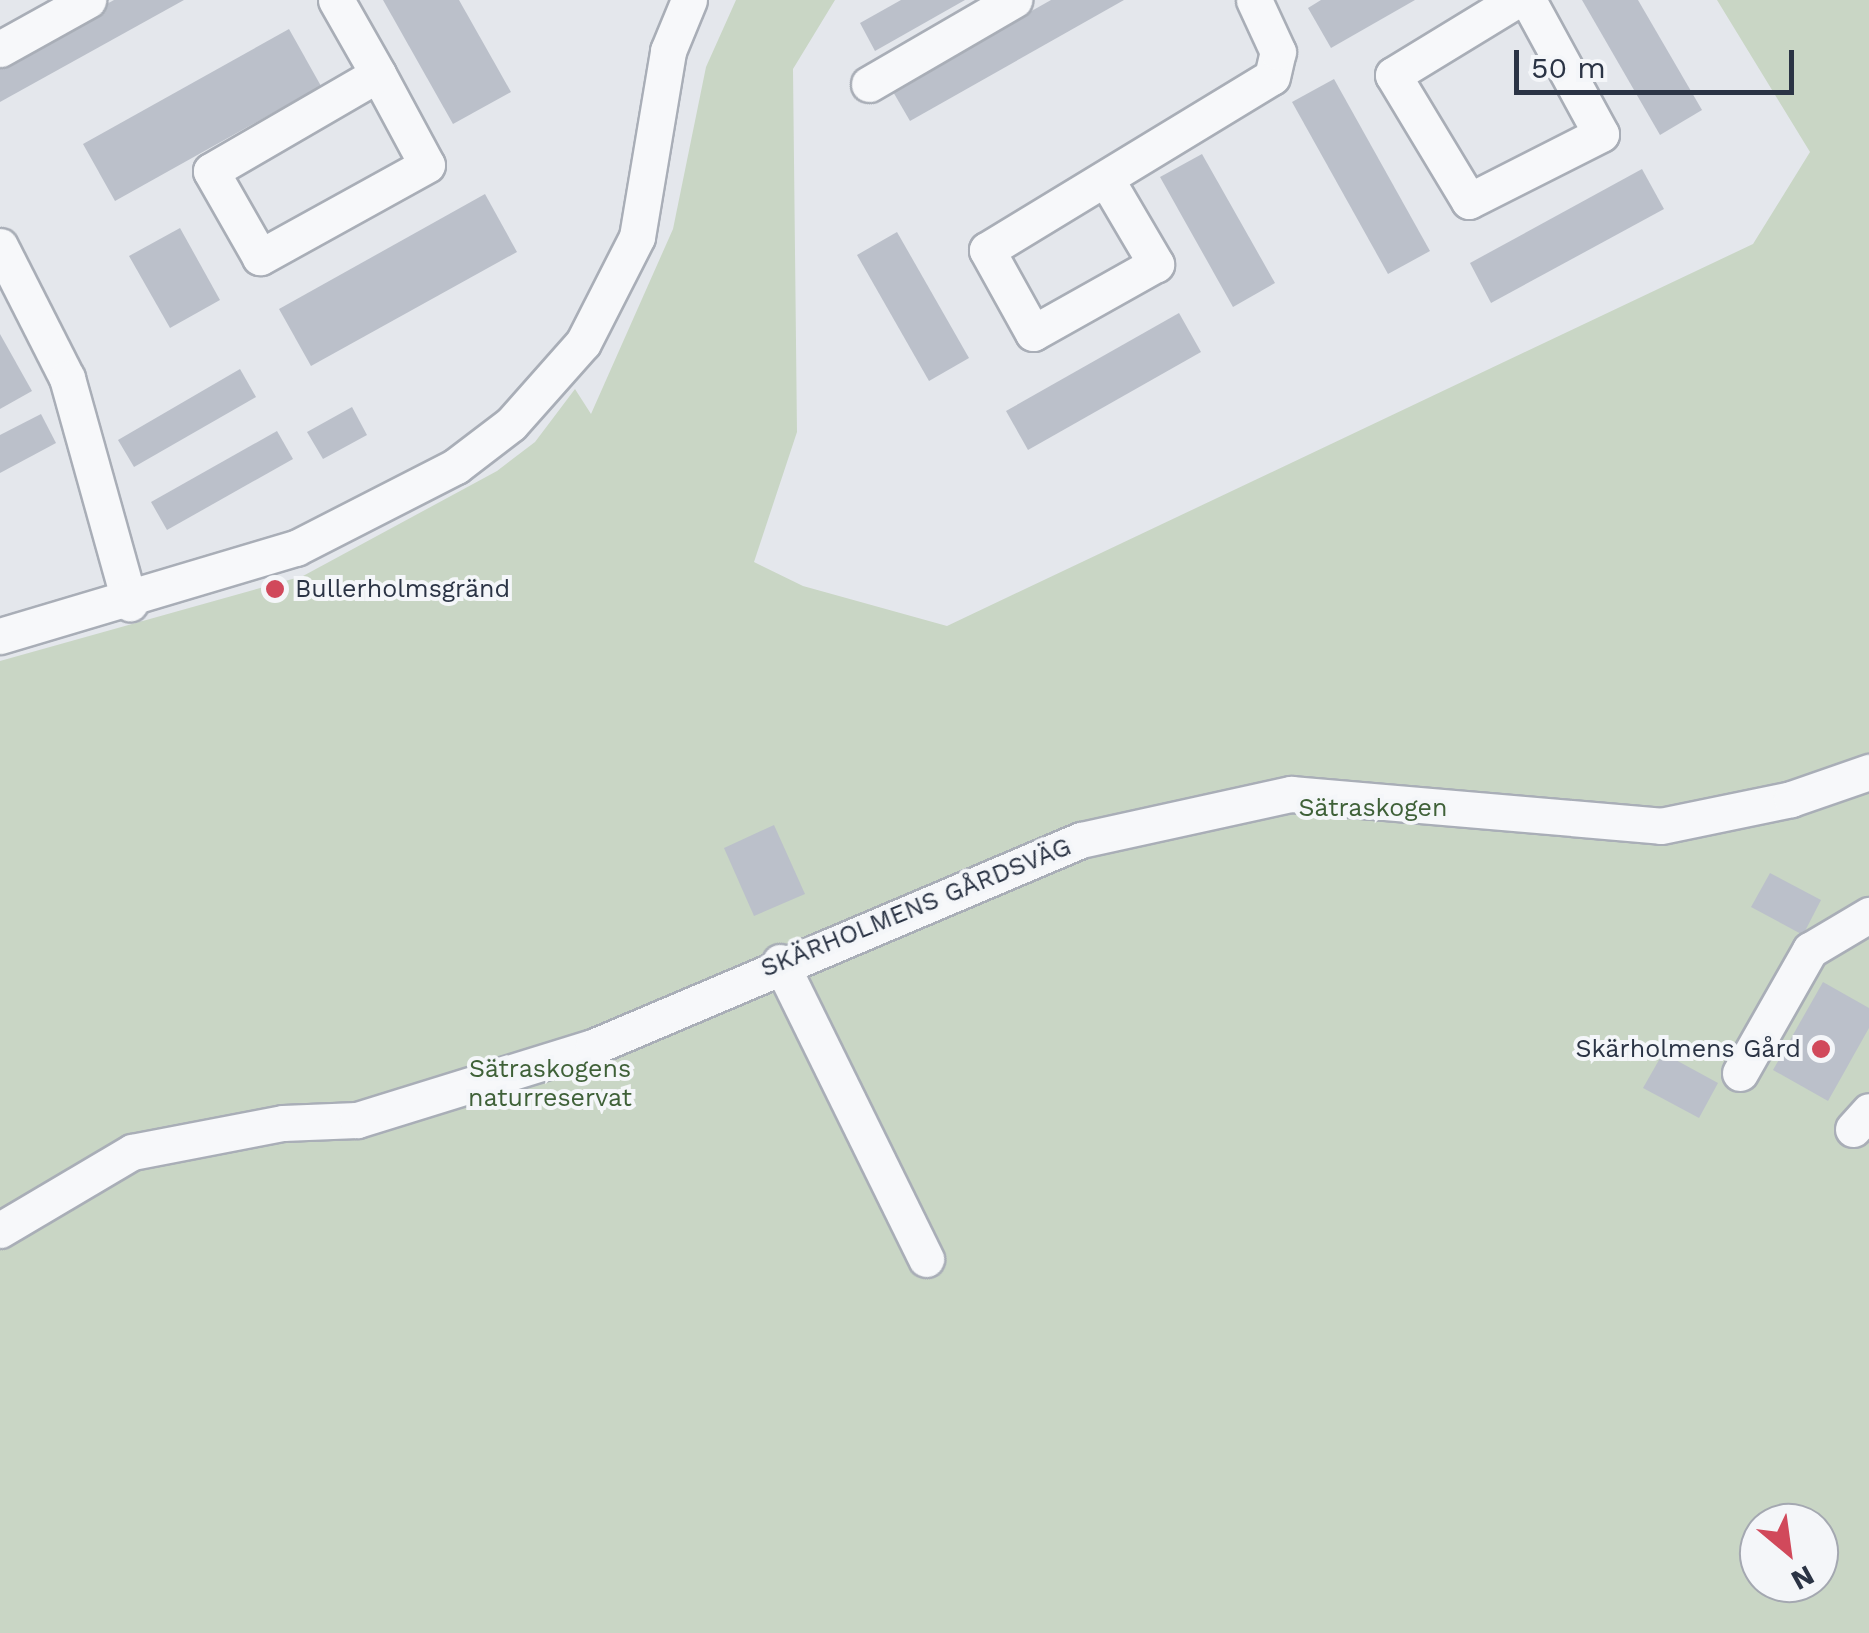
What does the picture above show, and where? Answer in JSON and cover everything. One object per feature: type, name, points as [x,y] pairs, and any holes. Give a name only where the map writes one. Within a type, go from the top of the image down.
[{"type":"street","points":[[0,49],[88,0]]},
{"type":"street","points":[[336,0],[378,74],[427,165],[260,257],[211,171],[378,74]]},
{"type":"street","points":[[0,636],[225,576],[365,516],[456,466],[550,385],[613,292],[637,237],[668,52],[688,0]]},
{"type":"street","points":[[870,84],[1014,0]]},
{"type":"street","points":[[1106,179],[1156,264],[1034,333],[988,250],[1272,77],[1278,52],[1254,0]]},
{"type":"street","points":[[1516,0],[1392,75],[1469,201],[1601,134],[1528,0]]},
{"type":"street","points":[[0,246],[67,378],[130,602]]},
{"type":"street","name":"SKÄRHOLMENS GÅRDSVÄG","points":[[0,1230],[132,1152],[394,1109],[593,1047],[780,962],[1081,840],[1291,794],[1661,826],[1791,799],[1869,772]]},
{"type":"street","points":[[1740,1073],[1810,950],[1869,915]]},
{"type":"street","points":[[780,962],[926,1259]]},
{"type":"green space","name":"Sätraskogens naturreservat","points":[[736,0],[835,0],[793,69],[797,432],[754,562],[803,586],[947,626],[1753,244],[1810,152],[1717,0],[1869,0],[1869,1633],[0,1633],[0,661],[303,576],[497,471],[535,442],[575,389],[591,414],[673,229],[706,67]]},
{"type":"building","points":[[114,0],[184,0],[0,102],[0,63]]},
{"type":"building","points":[[383,0],[459,0],[511,92],[453,124]]},
{"type":"building","points":[[901,0],[965,0],[875,51],[860,23]]},
{"type":"building","points":[[1051,0],[1124,0],[910,121],[892,90]]},
{"type":"building","points":[[1321,0],[1415,0],[1331,48],[1308,8]]},
{"type":"building","points":[[1582,0],[1638,0],[1702,110],[1660,135]]},
{"type":"building","points":[[289,29],[321,86],[115,201],[83,144]]},
{"type":"building","points":[[1334,79],[1430,251],[1388,274],[1292,102]]},
{"type":"building","points":[[1202,154],[1275,283],[1233,307],[1160,177]]},
{"type":"building","points":[[1642,169],[1664,209],[1491,303],[1470,263]]},
{"type":"building","points":[[485,194],[517,252],[311,366],[279,309]]},
{"type":"building","points":[[180,228],[220,300],[170,328],[129,256]]},
{"type":"building","points":[[897,232],[969,358],[929,381],[857,255]]},
{"type":"building","points":[[1179,313],[1201,352],[1028,450],[1006,411]]},
{"type":"building","points":[[0,334],[32,391],[0,409]]},
{"type":"building","points":[[240,369],[256,397],[134,467],[118,440]]},
{"type":"building","points":[[352,407],[367,435],[323,459],[307,432]]},
{"type":"building","points":[[41,414],[56,443],[0,473],[0,435]]},
{"type":"building","points":[[277,431],[293,459],[167,530],[151,502]]},
{"type":"building","points":[[774,825],[805,894],[754,916],[724,848]]},
{"type":"building","points":[[1770,873],[1821,900],[1803,935],[1751,907]]},
{"type":"building","name":"Skärholmens Gård","points":[[1823,982],[1869,1008],[1869,1028],[1828,1101],[1773,1070]]},
{"type":"building","points":[[1663,1053],[1718,1083],[1699,1118],[1643,1088]]},
{"type":"place","name":"Bullerholmsgränd","points":[[275,589]]},
{"type":"place","name":"Skärholmens Gård","points":[[1821,1049]]},
{"type":"park label","name":"Sätraskogen","points":[[1373,808]]}]
